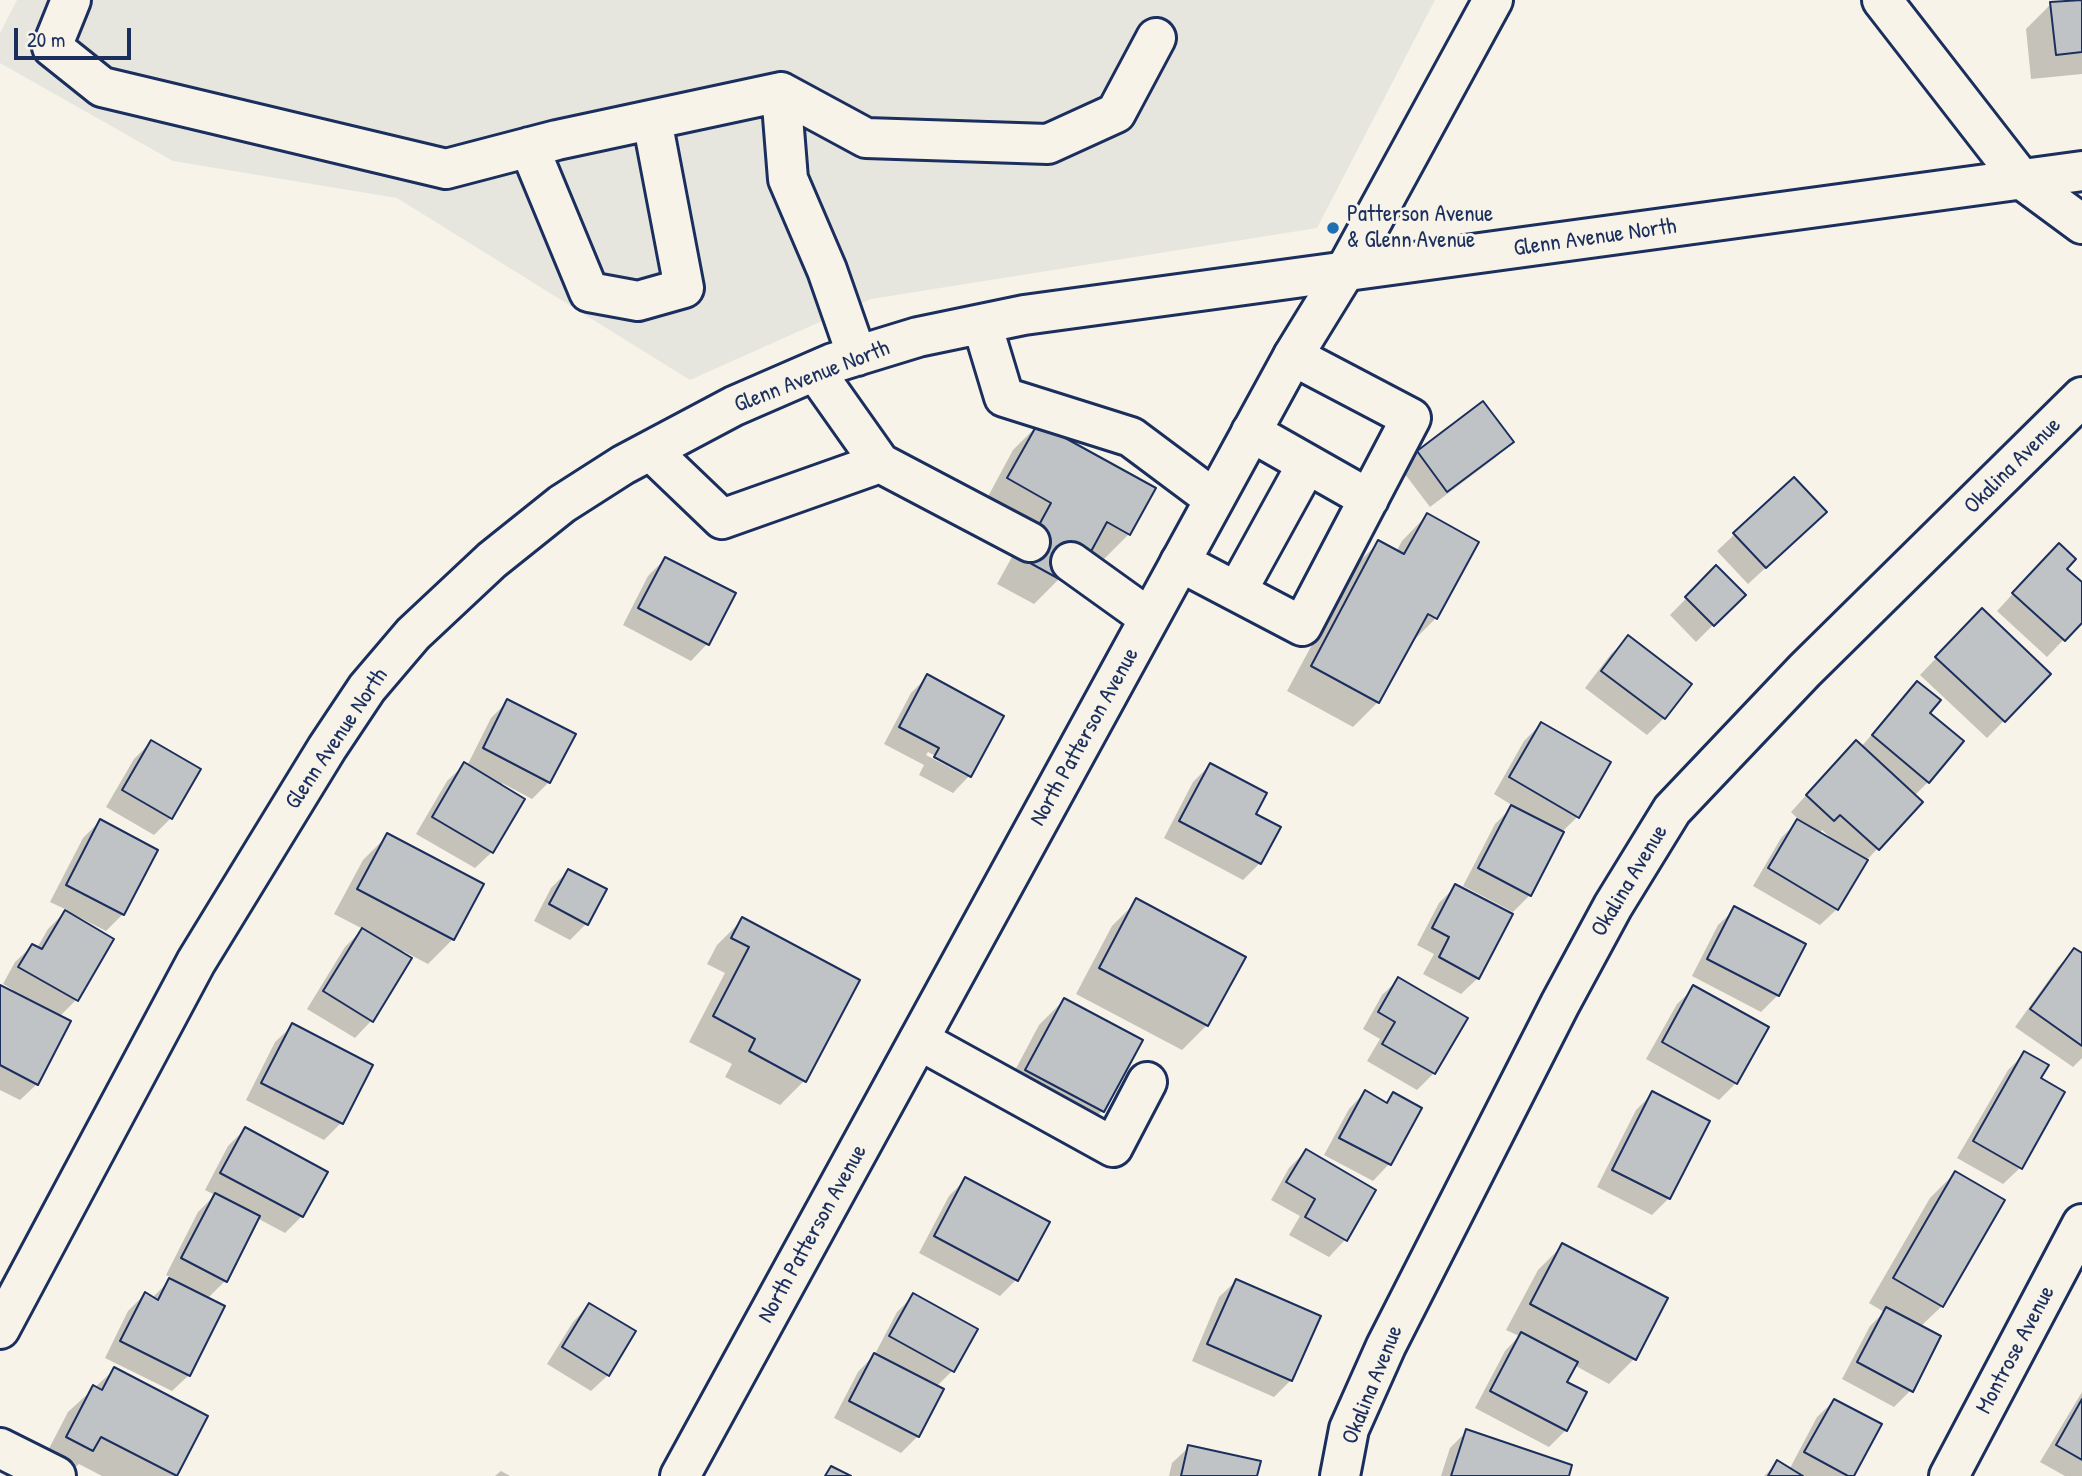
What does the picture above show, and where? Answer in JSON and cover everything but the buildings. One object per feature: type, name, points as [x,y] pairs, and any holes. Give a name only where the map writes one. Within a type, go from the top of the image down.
[{"type":"street","points":[[71,0],[52,47],[102,87],[446,169],[780,92],[866,138],[1048,144],[1116,113],[1156,38]]},
{"type":"street","name":"North Patterson Avenue","points":[[680,1476],[1214,499],[1293,356],[1343,273],[1493,0]]},
{"type":"street","points":[[1882,0],[2021,179],[2082,224]]},
{"type":"street","points":[[780,92],[788,179],[827,270],[856,356]]},
{"type":"street","points":[[530,148],[589,292],[638,301],[684,288],[652,120]]},
{"type":"street","name":"Glenn Avenue North","points":[[0,1329],[196,962],[327,748],[367,688],[412,634],[492,560],[562,504],[650,451],[734,406],[856,356],[918,337],[1024,315],[2082,171]]},
{"type":"street","points":[[982,324],[1004,397],[1131,437],[1214,499]]},
{"type":"street","points":[[1180,562],[1302,626],[1411,418],[1293,356]]},
{"type":"street","points":[[815,371],[880,463],[1030,542]]},
{"type":"street","name":"Okalina Avenue","points":[[1340,1476],[1349,1429],[1386,1346],[1567,991],[1613,906],[1672,810],[1805,670],[2082,397]]},
{"type":"street","points":[[1251,432],[1368,499]]},
{"type":"street","points":[[650,451],[722,519],[880,463]]},
{"type":"street","points":[[1237,591],[1307,464]]},
{"type":"street","points":[[1071,562],[1149,618]]},
{"type":"street","points":[[919,1040],[1113,1147],[1147,1082]]},
{"type":"street","name":"Montrose Avenue","points":[[1949,1476],[2082,1224]]},
{"type":"street","points":[[0,1448],[56,1476]]},
{"type":"shaded area","points":[[17,0],[1435,0],[1317,228],[871,299],[690,380],[397,198],[173,161],[0,63],[0,33]]},
{"type":"place","name":"Patterson Avenue & Glenn Avenue","points":[[1333,228]]}]
